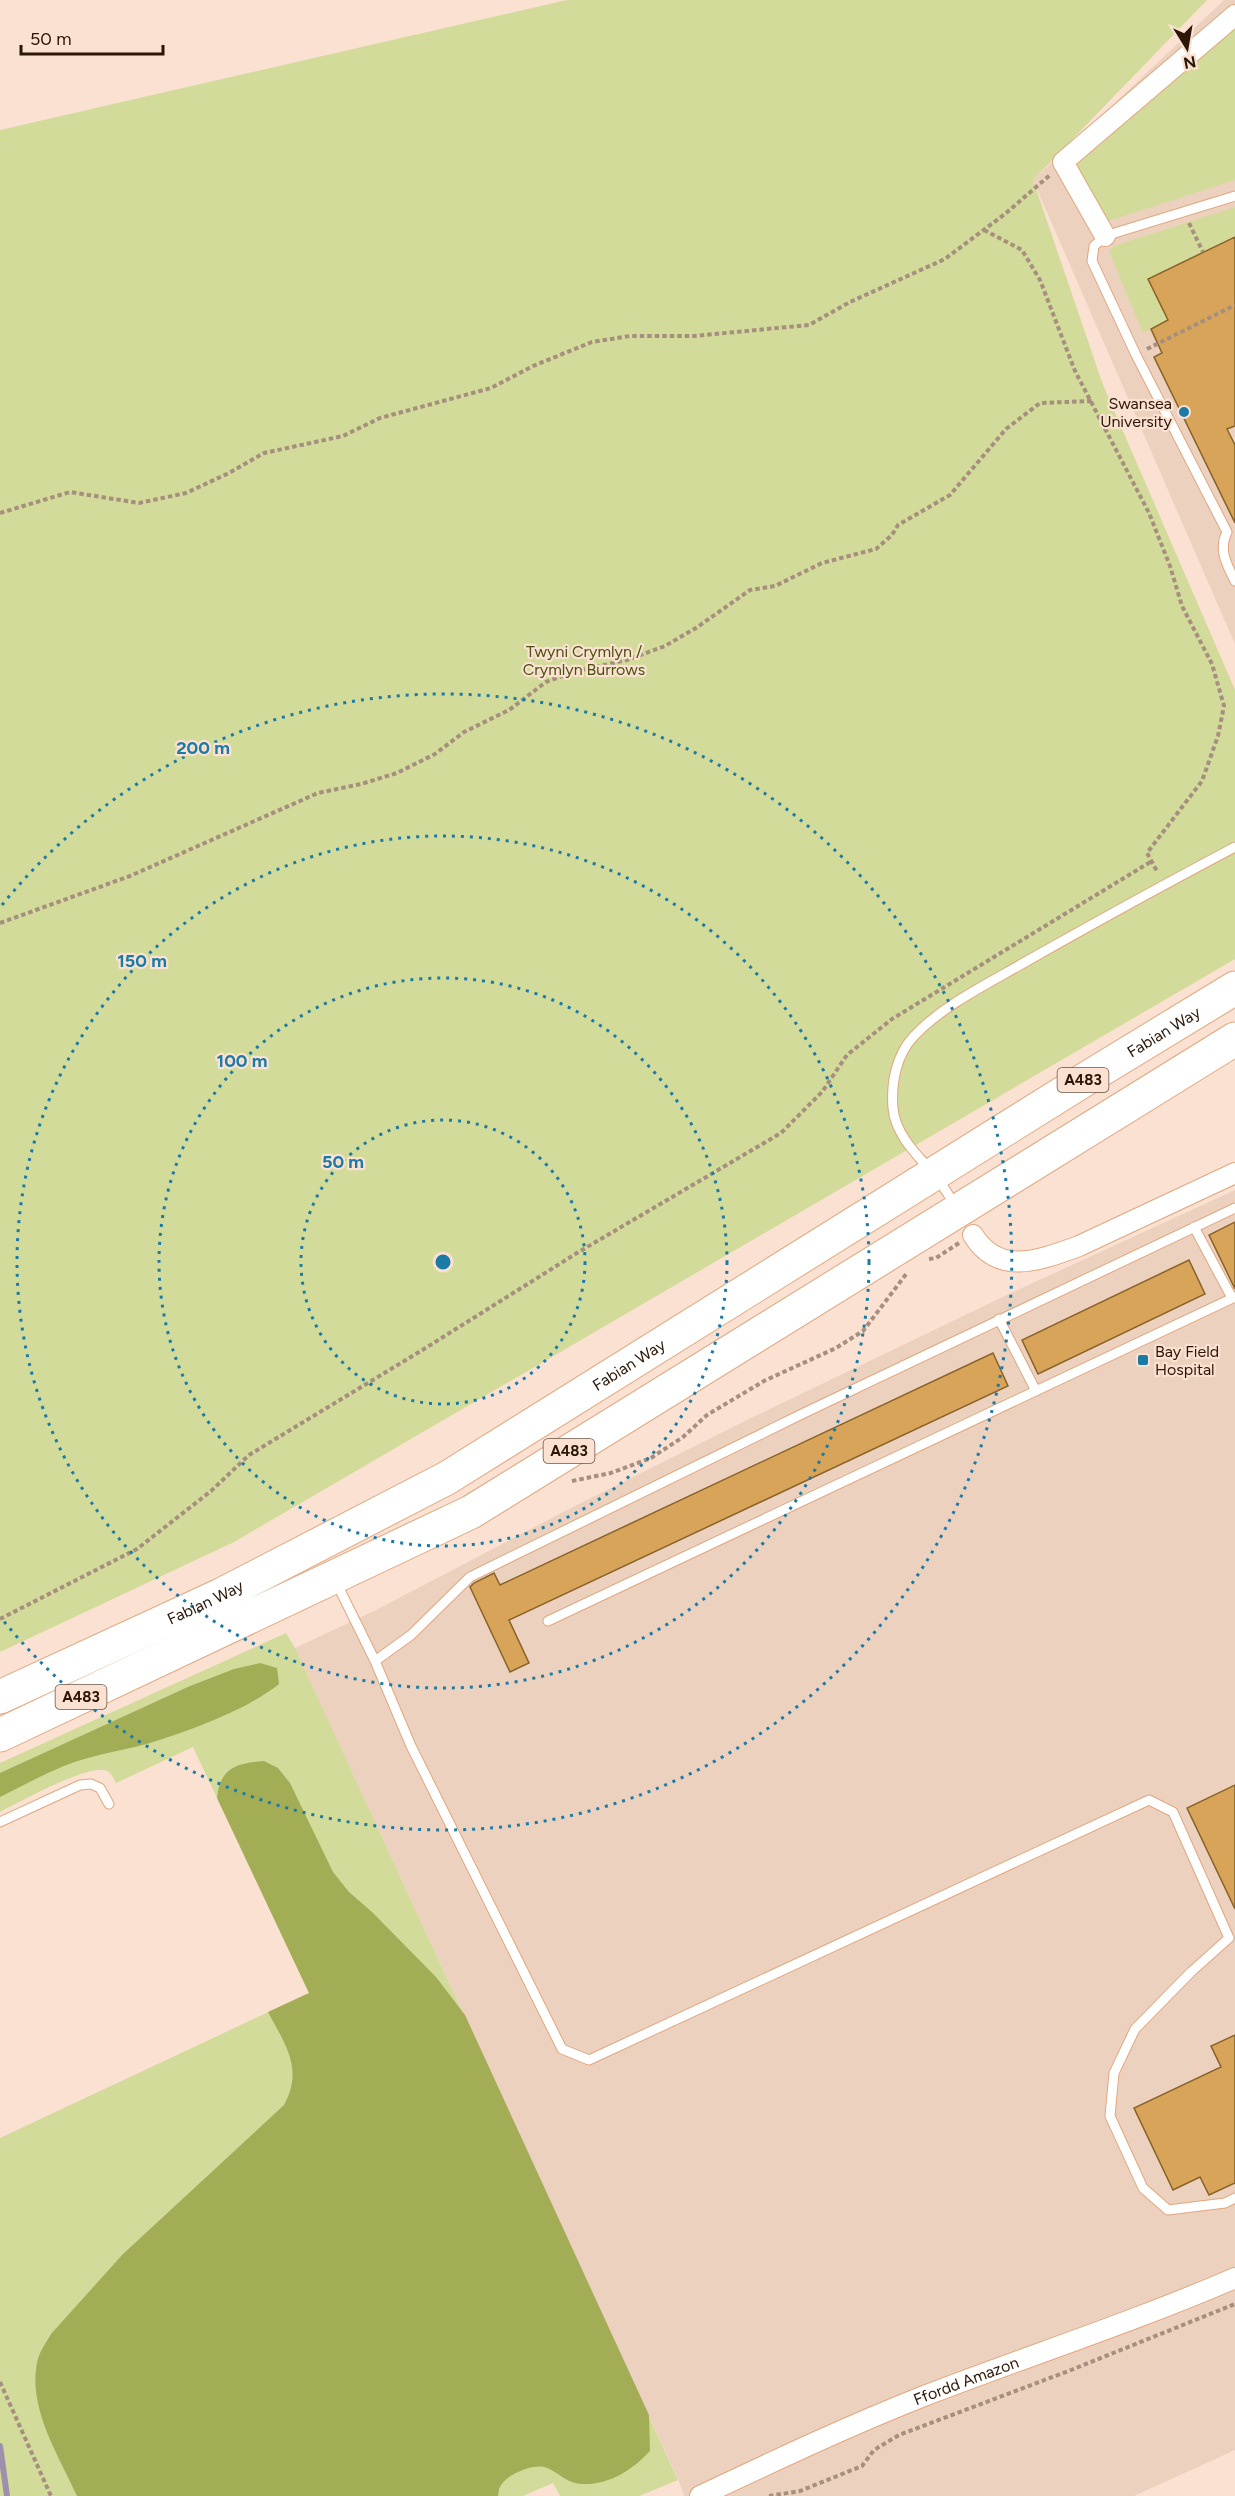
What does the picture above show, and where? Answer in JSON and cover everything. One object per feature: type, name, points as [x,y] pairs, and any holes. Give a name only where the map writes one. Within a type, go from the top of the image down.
[{"type":"highway","name":"Fabian Way","points":[[0,1697],[221,1594],[447,1478],[1235,988]]},
{"type":"highway","name":"Fabian Way","points":[[0,1735],[471,1512],[966,1222],[1235,1039]]},
{"type":"street","points":[[1105,236],[1064,162],[1235,15]]},
{"type":"street","points":[[966,1222],[979,1245],[1002,1261],[1023,1261],[1054,1255],[1079,1246],[1235,1173]]},
{"type":"street","name":"Ffordd Amazon","points":[[700,2496],[798,2449],[924,2396],[1165,2309],[1235,2278]]},
{"type":"lane","points":[[1235,196],[1105,236],[1094,246],[1092,261],[1136,355],[1220,520],[1231,530],[1223,541],[1223,550],[1226,564],[1235,581]]},
{"type":"lane","points":[[966,1222],[934,1174],[916,1157],[893,1111],[893,1081],[900,1056],[912,1037],[933,1019],[985,985],[1235,847]]},
{"type":"lane","points":[[375,1661],[411,1635],[470,1577],[999,1319],[1235,1208]]},
{"type":"lane","points":[[548,1621],[1233,1298],[1194,1227]]},
{"type":"lane","points":[[999,1319],[1036,1391]]},
{"type":"lane","points":[[334,1578],[375,1661],[411,1746],[561,2049],[589,2060],[1149,1800],[1173,1812],[1229,1938],[1191,1972],[1135,2029],[1114,2073],[1110,2116],[1143,2188],[1168,2211],[1225,2203],[1235,2198]]},
{"type":"lane","points":[[0,1822],[80,1785],[91,1784],[100,1788],[109,1804]]},
{"type":"path","points":[[0,513],[70,492],[139,503],[186,493],[229,473],[264,453],[343,436],[380,418],[491,388],[533,366],[592,342],[630,336],[694,336],[809,325],[850,302],[945,258],[1005,214],[1064,162]]},
{"type":"path","points":[[1184,212],[1203,252]]},
{"type":"path","points":[[984,230],[1022,250],[1040,280],[1075,371],[1093,401],[1107,436],[1149,513],[1170,566],[1182,606],[1212,663],[1224,706],[1218,736],[1202,781],[1147,853],[1165,884]]},
{"type":"path","points":[[1136,355],[1235,305]]},
{"type":"path","points":[[0,923],[130,876],[318,793],[361,784],[397,773],[435,754],[464,732],[509,710],[546,682],[576,670],[627,660],[665,646],[696,628],[750,590],[775,586],[822,563],[876,549],[892,536],[898,525],[950,495],[1006,429],[1040,403],[1093,401]]},
{"type":"path","points":[[0,1619],[138,1550],[211,1491],[249,1455],[577,1253],[781,1132],[822,1092],[847,1055],[892,1019],[1152,861]]},
{"type":"path","points":[[769,2496],[801,2491],[862,2466],[874,2450],[899,2435],[1071,2370],[1235,2304]]},
{"type":"path","points":[[0,2382],[51,2496]]},
{"type":"shaded area","name":"Swansea University","points":[[1224,0],[1235,0],[1235,644],[1033,180]]},
{"type":"shaded area","points":[[1235,1190],[1235,2450],[1134,2496],[684,2496],[295,1648],[376,1610],[569,1509],[753,1417],[1011,1293]]},
{"type":"green space","name":"Twyni Crymlyn / Crymlyn Burrows","points":[[567,0],[1207,0],[1033,180],[1103,385],[1235,690],[1235,959],[234,1542],[0,1652],[0,130]]},
{"type":"green space","points":[[1235,21],[1235,180],[1105,222],[1073,162]]},
{"type":"green space","points":[[1235,207],[1235,237],[1149,278],[1168,320],[1143,333],[1109,251],[1114,246]]},
{"type":"green space","points":[[286,1633],[295,1648],[678,2480],[639,2496],[560,2496],[553,2483],[523,2496],[0,2496],[0,2138],[309,1993],[193,1747],[116,1783],[112,1775],[104,1770],[82,1773],[0,1812],[0,1763]]},
{"type":"green space","points":[[260,1663],[277,1668],[279,1684],[250,1703],[217,1719],[166,1738],[77,1761],[0,1797],[0,1773],[190,1686],[234,1669]]},
{"type":"green space","points":[[264,1761],[278,1768],[290,1783],[333,1872],[349,1892],[436,1977],[465,2015],[649,2415],[650,2451],[620,2475],[602,2482],[582,2484],[544,2467],[533,2467],[507,2478],[499,2488],[498,2496],[77,2496],[41,2415],[35,2380],[39,2355],[51,2334],[123,2254],[284,2105],[290,2092],[292,2068],[290,2057],[268,2012],[309,1993],[217,1798],[222,1780],[231,1769],[245,1763]]},
{"type":"building","points":[[1235,237],[1235,426],[1227,429],[1235,445],[1235,523],[1154,357],[1162,353],[1151,329],[1168,320],[1148,279]]},
{"type":"building","points":[[1235,1222],[1235,1289],[1209,1235]]},
{"type":"building","points":[[1189,1260],[1205,1294],[1038,1374],[1022,1340]]},
{"type":"building","points":[[993,1353],[1008,1386],[509,1620],[529,1663],[510,1672],[470,1587],[474,1583],[494,1573],[500,1585]]},
{"type":"building","points":[[1235,1785],[1235,1909],[1187,1808]]},
{"type":"building","points":[[1235,2035],[1235,2183],[1209,2195],[1200,2177],[1173,2190],[1134,2108],[1221,2067],[1211,2046]]},
{"type":"waterway","points":[[0,2446],[7,2496]]},
{"type":"place","name":"Swansea University","points":[[1184,412]]},
{"type":"place","name":"Bay Field Hospital","points":[[1143,1360]]}]
